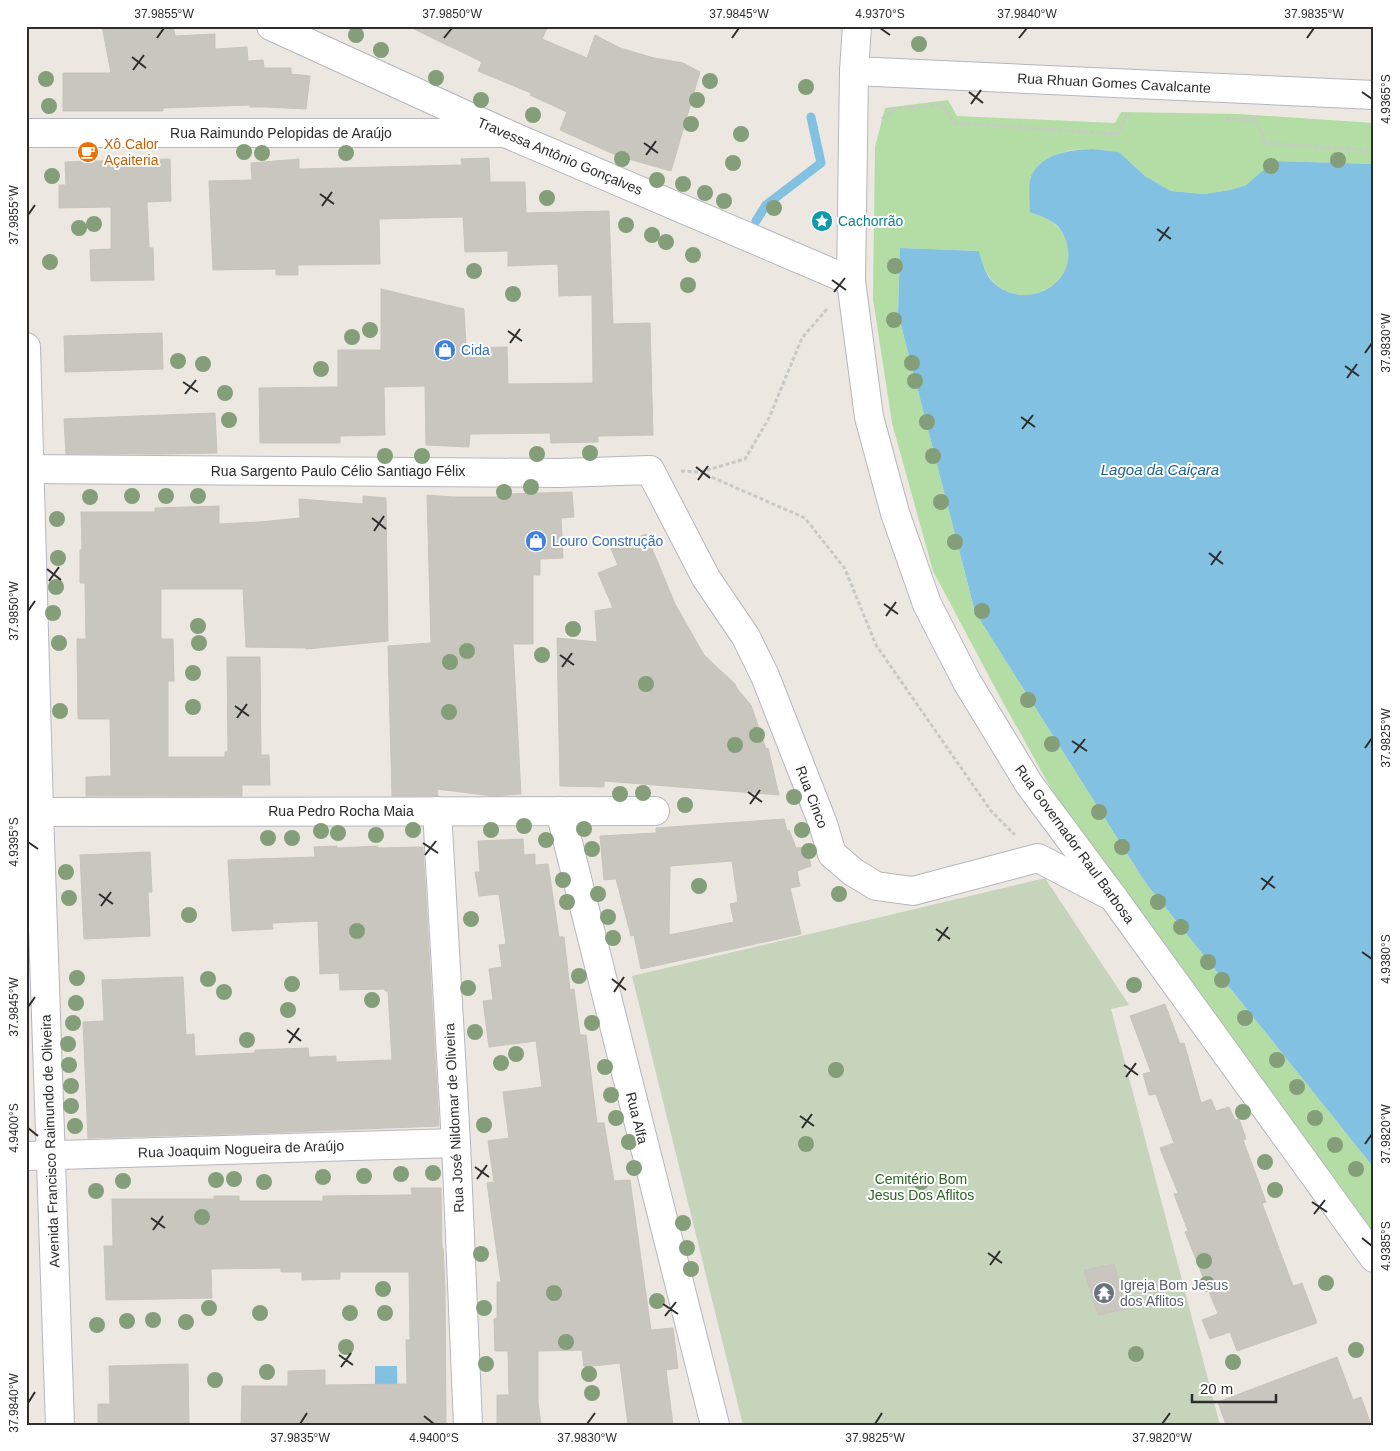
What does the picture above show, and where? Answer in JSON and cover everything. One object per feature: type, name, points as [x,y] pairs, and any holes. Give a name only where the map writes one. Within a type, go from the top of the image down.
[{"type":"street","name":"Travessa Antônio Gonçalves","points":[[271,26],[505,133],[851,281]]},
{"type":"street","name":"Rua Governador Raul Barbosa","points":[[857,26],[854,71],[851,281],[870,417],[895,513],[927,604],[967,682],[1029,784],[1374,1258]]},
{"type":"street","name":"Rua Rhuan Gomes Cavalcante","points":[[854,71],[1374,95]]},
{"type":"street","name":"Rua Raimundo Pelopidas de Araújo","points":[[26,133],[505,133]]},
{"type":"street","name":"Avenida Francisco Raimundo de Oliveira","points":[[26,347],[39,1156],[60,1425]]},
{"type":"street","name":"Rua Sargento Paulo Célio Santiago Félix","points":[[28,468],[550,473],[650,470]]},
{"type":"street","name":"Rua Cinco","points":[[650,470],[706,578],[746,637],[765,676],[824,824],[832,854],[853,872],[876,886],[913,890],[1038,858]]},
{"type":"street","name":"Rua José Nildomar de Oliveira","points":[[438,810],[456,1143],[468,1425]]},
{"type":"street","name":"Rua Pedro Rocha Maia","points":[[32,811],[656,811]]},
{"type":"street","name":"Rua Alfa","points":[[560,811],[715,1425]]},
{"type":"street","points":[[1038,858],[1113,897]]},
{"type":"street","name":"Rua Joaquim Nogueira de Araújo","points":[[39,1156],[456,1143]]},
{"type":"path","points":[[878,127],[881,119],[895,109],[942,105],[955,123],[1118,134],[1128,113],[1138,114]]},
{"type":"path","points":[[1217,118],[1257,120],[1266,143],[1374,150]]},
{"type":"path","points":[[650,470],[700,472],[746,459],[769,418],[802,338],[851,281]]},
{"type":"path","points":[[700,472],[805,518],[845,569],[881,653],[991,811],[1038,858]]},
{"type":"green space","points":[[948,100],[957,116],[1115,123],[1121,112],[1239,114],[1374,123],[1374,164],[1274,161],[1246,185],[1230,190],[1204,194],[1171,191],[1145,176],[1119,152],[1093,149],[1071,150],[1054,155],[1030,177],[1030,211],[1048,219],[1057,226],[1066,241],[1069,256],[1065,270],[1056,282],[1044,290],[1030,295],[1014,294],[999,287],[991,279],[984,267],[979,251],[900,248],[898,313],[975,612],[1145,882],[1374,1168],[1374,1237],[1071,824],[1000,697],[933,571],[892,423],[873,299],[875,147],[885,108]]},
{"type":"green space","name":"Cemitério Bom Jesus Dos Aflitos","points":[[1045,878],[1129,1005],[1111,1009],[1220,1425],[743,1425],[632,976]]},
{"type":"water","name":"Lagoa da Caiçara","points":[[1093,149],[1119,152],[1145,176],[1171,191],[1204,194],[1230,190],[1246,185],[1274,161],[1374,164],[1374,1168],[1145,882],[975,612],[898,313],[900,248],[979,251],[988,275],[993,282],[1006,291],[1020,295],[1035,294],[1048,288],[1059,280],[1066,268],[1068,254],[1065,238],[1058,226],[1030,212],[1030,179],[1036,168],[1050,157],[1075,150]]},
{"type":"water","points":[[375,1366],[397,1366],[398,1416],[375,1416]]},
{"type":"building","points":[[102,26],[173,26],[175,36],[215,34],[215,49],[247,47],[248,61],[263,60],[264,68],[291,68],[291,74],[310,76],[306,109],[250,107],[250,105],[163,108],[163,111],[63,111],[63,73],[111,73]]},
{"type":"building","points":[[408,26],[548,26],[542,39],[587,58],[595,35],[620,48],[654,58],[683,63],[700,72],[671,171],[618,156],[560,130],[567,112],[530,95],[531,93],[478,71],[482,62]]},
{"type":"building","points":[[489,158],[490,182],[525,182],[526,213],[609,211],[613,324],[650,323],[653,435],[598,436],[598,442],[551,443],[550,433],[470,434],[469,447],[426,445],[425,386],[384,387],[385,435],[340,436],[340,443],[260,443],[259,388],[338,387],[338,350],[381,350],[381,289],[464,309],[466,348],[507,347],[508,384],[593,383],[592,295],[559,296],[558,264],[508,266],[508,251],[465,252],[463,217],[379,219],[380,264],[298,265],[298,275],[276,275],[276,269],[213,270],[209,181],[252,180],[251,163],[299,159],[299,169],[462,165],[461,159]]},
{"type":"building","points":[[170,159],[171,201],[147,202],[149,248],[153,248],[154,280],[91,281],[90,250],[111,249],[111,207],[59,208],[59,185],[66,185],[65,162]]},
{"type":"building","points":[[162,333],[163,369],[65,372],[64,336]]},
{"type":"building","points":[[215,413],[217,453],[66,454],[64,419]]},
{"type":"building","points":[[572,492],[574,517],[561,518],[563,558],[540,559],[540,575],[533,575],[533,644],[513,644],[521,794],[493,796],[437,789],[438,796],[392,796],[388,646],[431,643],[427,495],[508,497],[508,494]]},
{"type":"building","points":[[363,496],[386,498],[388,641],[306,649],[246,647],[243,589],[161,589],[161,639],[173,639],[174,681],[168,681],[168,757],[225,757],[225,752],[228,752],[227,657],[260,657],[261,755],[269,755],[270,785],[242,785],[242,796],[86,796],[86,777],[111,776],[110,719],[78,719],[77,639],[86,639],[85,583],[80,583],[80,550],[82,550],[81,512],[155,512],[155,508],[219,506],[219,524],[259,522],[300,518],[299,499],[363,504]]},
{"type":"building","points":[[646,534],[675,604],[704,655],[735,684],[751,705],[766,749],[768,748],[779,795],[604,781],[604,787],[560,786],[557,638],[597,642],[595,611],[613,608],[598,573],[618,565],[611,549]]},
{"type":"building","points":[[784,819],[787,831],[789,830],[796,848],[806,847],[811,866],[797,871],[800,886],[790,888],[801,934],[641,969],[634,935],[631,936],[616,879],[604,880],[600,836],[656,833],[656,828]],"holes":[[[732,861],[738,902],[730,904],[734,922],[669,935],[670,866]]]},
{"type":"building","points":[[523,839],[524,855],[535,854],[535,865],[548,864],[559,937],[564,937],[570,990],[574,989],[580,1035],[586,1035],[597,1123],[604,1123],[614,1181],[630,1180],[651,1330],[673,1328],[678,1368],[666,1370],[673,1425],[628,1425],[620,1363],[584,1367],[582,1350],[538,1351],[538,1402],[541,1425],[497,1425],[497,1395],[509,1395],[508,1351],[495,1351],[494,1319],[497,1318],[497,1282],[501,1282],[487,1183],[494,1182],[488,1141],[509,1138],[503,1092],[542,1087],[536,1041],[489,1047],[483,1001],[493,1000],[489,969],[502,967],[499,945],[506,944],[499,894],[479,896],[475,872],[480,872],[478,841]]},
{"type":"building","points":[[337,846],[337,848],[378,846],[378,848],[423,847],[439,1126],[88,1138],[83,1022],[104,1021],[102,980],[183,977],[186,1035],[194,1034],[195,1056],[255,1053],[255,1050],[308,1048],[309,1057],[336,1056],[336,1062],[392,1060],[388,991],[385,991],[385,989],[340,990],[339,973],[320,974],[318,921],[272,923],[273,929],[232,931],[228,860],[315,857],[314,847]]},
{"type":"building","points":[[150,852],[152,892],[148,892],[150,936],[84,939],[80,855]]},
{"type":"building","points":[[1165,1004],[1180,1044],[1184,1043],[1201,1103],[1211,1099],[1216,1111],[1229,1107],[1235,1120],[1239,1119],[1246,1139],[1243,1140],[1266,1202],[1262,1203],[1293,1286],[1302,1283],[1317,1323],[1237,1351],[1230,1332],[1210,1339],[1202,1320],[1218,1314],[1185,1232],[1188,1231],[1174,1194],[1178,1193],[1160,1148],[1174,1143],[1156,1094],[1149,1095],[1143,1074],[1151,1072],[1130,1016]]},
{"type":"building","points":[[411,1188],[441,1188],[445,1287],[446,1425],[241,1425],[242,1386],[288,1386],[288,1371],[325,1370],[325,1385],[407,1384],[406,1340],[410,1340],[409,1272],[340,1272],[340,1279],[302,1280],[302,1272],[281,1272],[281,1268],[211,1269],[212,1298],[106,1300],[104,1246],[113,1246],[112,1199],[214,1199],[214,1196],[239,1196],[239,1201],[323,1201],[323,1196],[412,1195]]},
{"type":"building","points":[[1114,1264],[1126,1309],[1098,1315],[1084,1270]]},
{"type":"building","points":[[1337,1357],[1353,1400],[1361,1397],[1371,1425],[1226,1425],[1218,1402]]},
{"type":"building","points":[[188,1364],[189,1425],[98,1425],[98,1404],[110,1404],[109,1366]]},
{"type":"waterway","points":[[756,221],[766,205],[821,163],[811,117]]},
{"type":"place","name":"Xô Calor Açaiteria","points":[[88,152]]},
{"type":"place","name":"Cachorrão","points":[[822,221]]},
{"type":"place","name":"Cida","points":[[445,350]]},
{"type":"place","name":"Louro Construção","points":[[536,541]]},
{"type":"place","name":"Igreja Bom Jesus dos Aflitos","points":[[1104,1293]]}]
